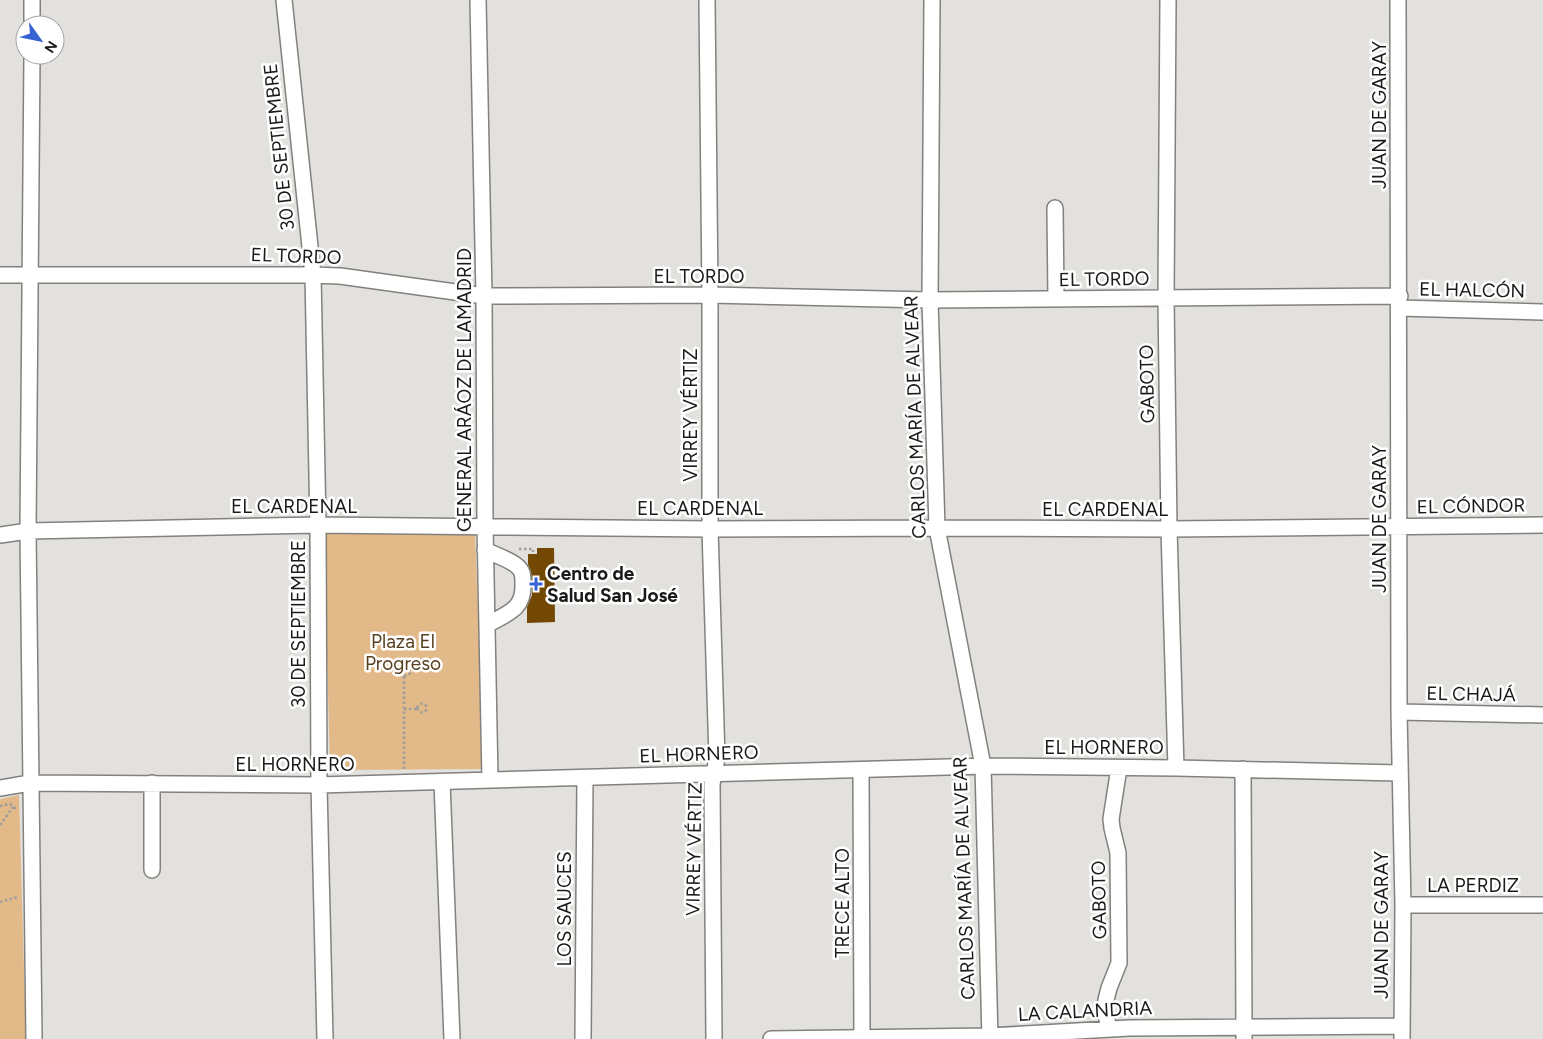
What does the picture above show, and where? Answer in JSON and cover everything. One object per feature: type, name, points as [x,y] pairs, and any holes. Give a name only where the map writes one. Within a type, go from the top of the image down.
[{"type":"street","points":[[32,0],[32,15]]},
{"type":"street","name":"30 DE SEPTIEMBRE","points":[[284,0],[313,275],[318,525],[319,785],[325,1039]]},
{"type":"street","name":"GENERAL ARÁOZ DE LAMADRID","points":[[478,0],[490,779]]},
{"type":"street","name":"VIRREY VÉRTIZ","points":[[707,0],[710,529],[717,758],[712,784],[714,1039]]},
{"type":"street","name":"CARLOS MARÍA DE ALVEAR","points":[[932,0],[930,300],[936,528],[982,766],[990,1037]]},
{"type":"street","name":"GABOTO","points":[[1168,0],[1166,298],[1169,529],[1176,768]]},
{"type":"street","name":"JUAN DE GARAY","points":[[1398,0],[1400,302],[1399,773],[1403,905],[1401,1032]]},
{"type":"street","points":[[32,65],[28,531],[34,1039]]},
{"type":"street","points":[[1055,208],[1056,299]]},
{"type":"street","name":"EL TORDO","points":[[0,275],[340,276],[484,296],[710,295],[930,300],[1166,298],[1400,302]]},
{"type":"street","name":"EL HALCÓN","points":[[1400,302],[1543,312]]},
{"type":"street","name":"EL CARDENAL","points":[[0,535],[28,531],[318,525],[710,529],[1399,527]]},
{"type":"street","name":"EL CÓNDOR","points":[[1399,527],[1543,525]]},
{"type":"street","points":[[485,550],[514,564],[523,575],[523,595],[520,603],[516,608],[487,625]]},
{"type":"street","name":"EL CHAJÁ","points":[[1399,712],[1543,715]]},
{"type":"street","name":"EL HORNERO","points":[[0,788],[30,783],[319,785],[982,766],[1399,773]]},
{"type":"street","name":"GABOTO","points":[[1109,1030],[1106,1000],[1119,963],[1118,853],[1111,819],[1119,768]]},
{"type":"street","points":[[1243,769],[1244,1033]]},
{"type":"street","name":"TRECE ALTO","points":[[861,770],[862,1037]]},
{"type":"street","name":"LOS SAUCES","points":[[582,1039],[585,778]]},
{"type":"street","points":[[442,782],[452,1039]]},
{"type":"street","points":[[152,784],[152,870]]},
{"type":"street","name":"LA PERDIZ","points":[[1403,905],[1543,905]]},
{"type":"street","name":"LA CALANDRIA","points":[[771,1039],[990,1037],[1109,1030],[1129,1034],[1401,1032]]},
{"type":"path","points":[[404,661],[410,664],[412,668],[409,674],[404,676],[397,670],[398,665],[404,661]]},
{"type":"path","points":[[404,676],[404,783]]},
{"type":"path","points":[[404,709],[417,709]]},
{"type":"path","points":[[0,826],[14,807]]},
{"type":"path","points":[[0,902],[18,897]]},
{"type":"green space","name":"Plaza El Progreso","points":[[324,529],[475,535],[484,769],[330,770]]},
{"type":"green space","points":[[19,795],[26,1039],[0,1039],[0,799]]},
{"type":"building","name":"Centro de Salud San José","points":[[537,548],[554,548],[555,622],[527,623],[527,607],[532,595],[528,554],[537,554]]},
{"type":"place","name":"Centro de Salud San José","points":[[536,584]]}]
